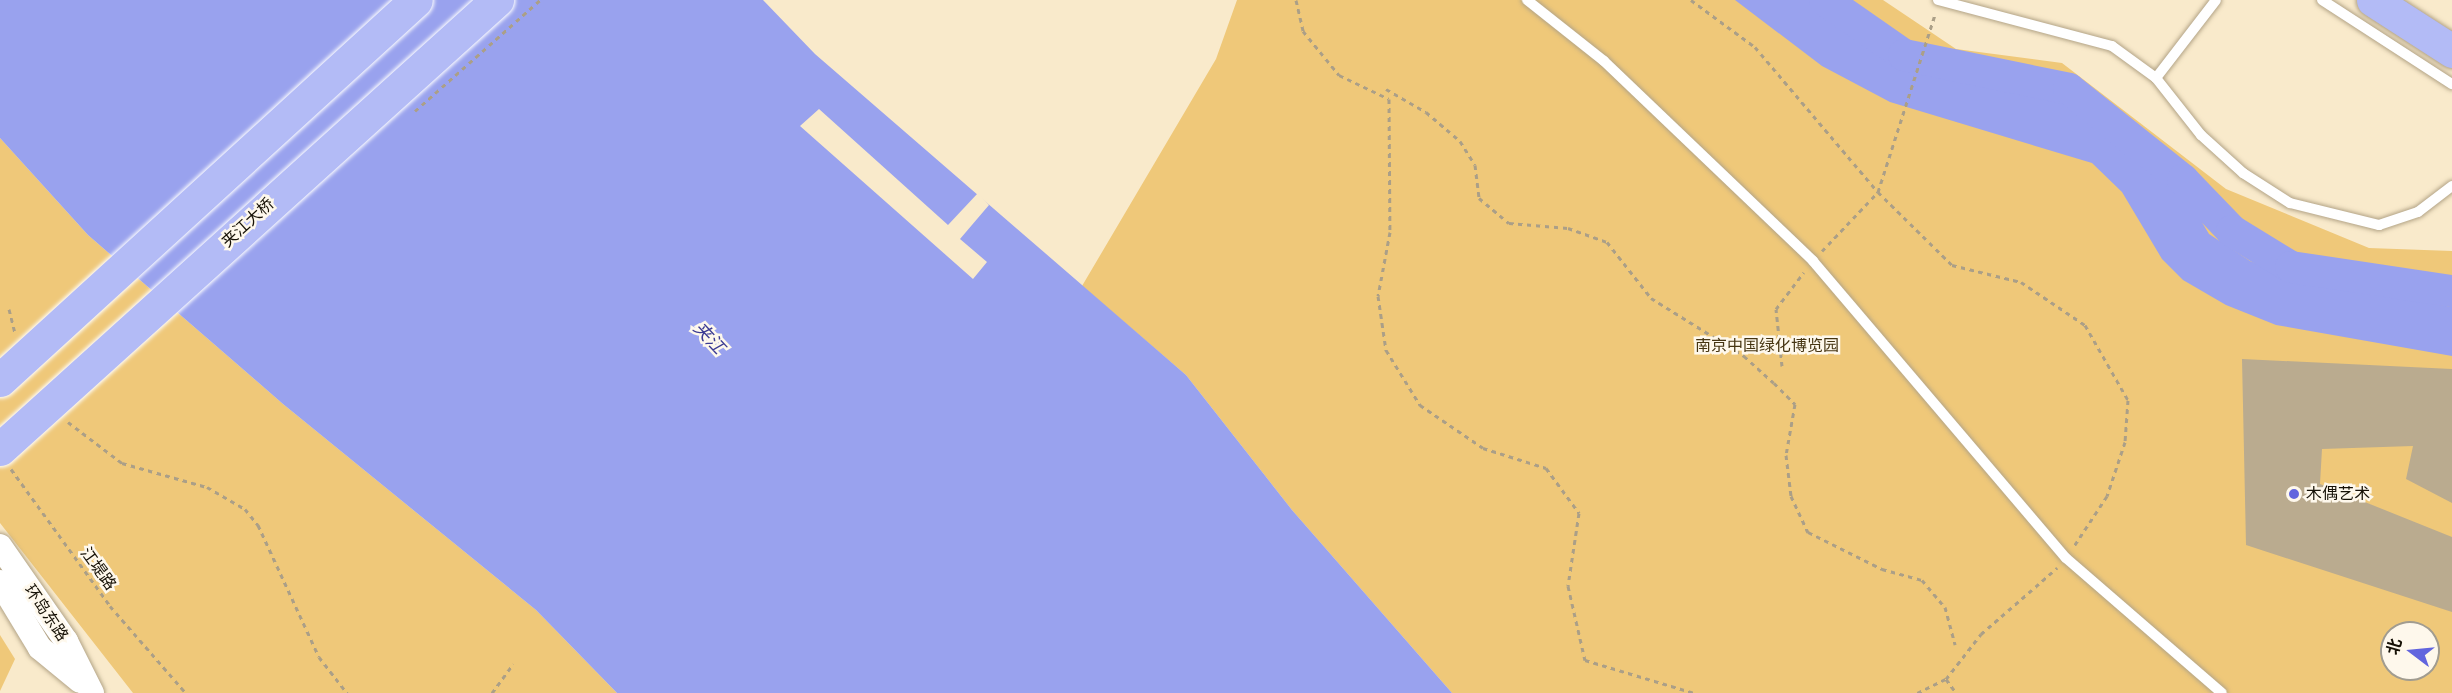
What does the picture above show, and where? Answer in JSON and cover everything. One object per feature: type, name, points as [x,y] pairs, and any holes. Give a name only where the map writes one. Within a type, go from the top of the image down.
[{"type":"highway","points":[[0,380],[416,0]]},
{"type":"highway","name":"夹江大桥","points":[[3,455],[497,0]]},
{"type":"highway","points":[[2373,0],[2452,51]]},
{"type":"street","name":"环岛东路","points":[[0,546],[66,641],[83,690]]},
{"type":"street","name":"环岛东路","points":[[0,582],[40,648],[83,690]]},
{"type":"lane","points":[[1527,0],[1604,62],[1813,261],[2066,558],[2222,693]]},
{"type":"lane","points":[[1938,0],[2112,46],[2156,78],[2201,135],[2242,172],[2290,203],[2379,225],[2418,212],[2452,186]]},
{"type":"lane","points":[[2156,78],[2216,0]]},
{"type":"lane","points":[[2322,0],[2452,84]]},
{"type":"path","points":[[1296,0],[1303,31],[1339,75],[1389,99],[1390,232],[1378,296],[1386,350],[1419,405],[1483,448],[1546,468],[1579,513],[1568,586],[1585,660],[1694,693]]},
{"type":"path","points":[[1691,0],[1755,47],[1878,192],[1952,265],[2021,282],[2085,325],[2128,399],[2125,442],[2107,496],[2066,558],[2032,594],[1981,634],[1946,679],[1917,693]]},
{"type":"path","points":[[1782,366],[1776,309],[1813,261],[1878,192],[1929,23]]},
{"type":"path","points":[[1386,89],[1426,112],[1460,141],[1475,165],[1479,198],[1509,223],[1568,228],[1607,242],[1651,298],[1744,356],[1774,383],[1795,404],[1786,455],[1791,496],[1808,532],[1882,569],[1922,580],[1945,607],[1955,645]]},
{"type":"path","points":[[9,309],[16,337]]},
{"type":"path","points":[[60,415],[122,463],[207,488],[245,510],[258,525],[319,657],[347,693]]},
{"type":"path","name":"江堤路","points":[[3,455],[110,606],[186,693]]},
{"type":"path","points":[[492,693],[513,664]]},
{"type":"path","points":[[1946,679],[1956,693]]},
{"type":"green space","name":"南京中国绿化博览园","points":[[1237,0],[1883,0],[1956,49],[2062,63],[2226,189],[2369,248],[2452,251],[2452,693],[1452,693],[1292,510],[1186,375],[1082,286],[1216,59]]},
{"type":"green space","points":[[0,138],[88,235],[283,404],[536,610],[617,693],[133,693],[0,523]]},
{"type":"green space","points":[[0,635],[15,659],[0,691]]},
{"type":"water","name":"夹江","points":[[0,0],[763,0],[815,54],[1186,375],[1292,510],[1452,693],[617,693],[536,610],[283,404],[88,235],[0,138]]},
{"type":"water","points":[[1735,0],[1812,0],[1911,56],[2100,111],[2126,126],[2168,166],[2209,234],[2250,261],[2291,278],[2452,307],[2452,356],[2276,325],[2226,305],[2183,280],[2162,259],[2122,192],[2092,163],[1890,102],[1822,66]]},
{"type":"pier","points":[[819,109],[948,225],[978,193],[989,205],[960,239],[987,262],[973,279],[800,126]]},
{"type":"building","name":"木偶艺术","points":[[2242,359],[2452,369],[2452,503],[2406,479],[2413,446],[2322,449],[2320,484],[2452,537],[2452,612],[2246,545]]},
{"type":"waterway","points":[[1825,0],[1904,55],[2069,89],[2183,180],[2232,231],[2291,267],[2452,291]]},
{"type":"place","name":"木偶艺术","points":[[2294,494]]}]
